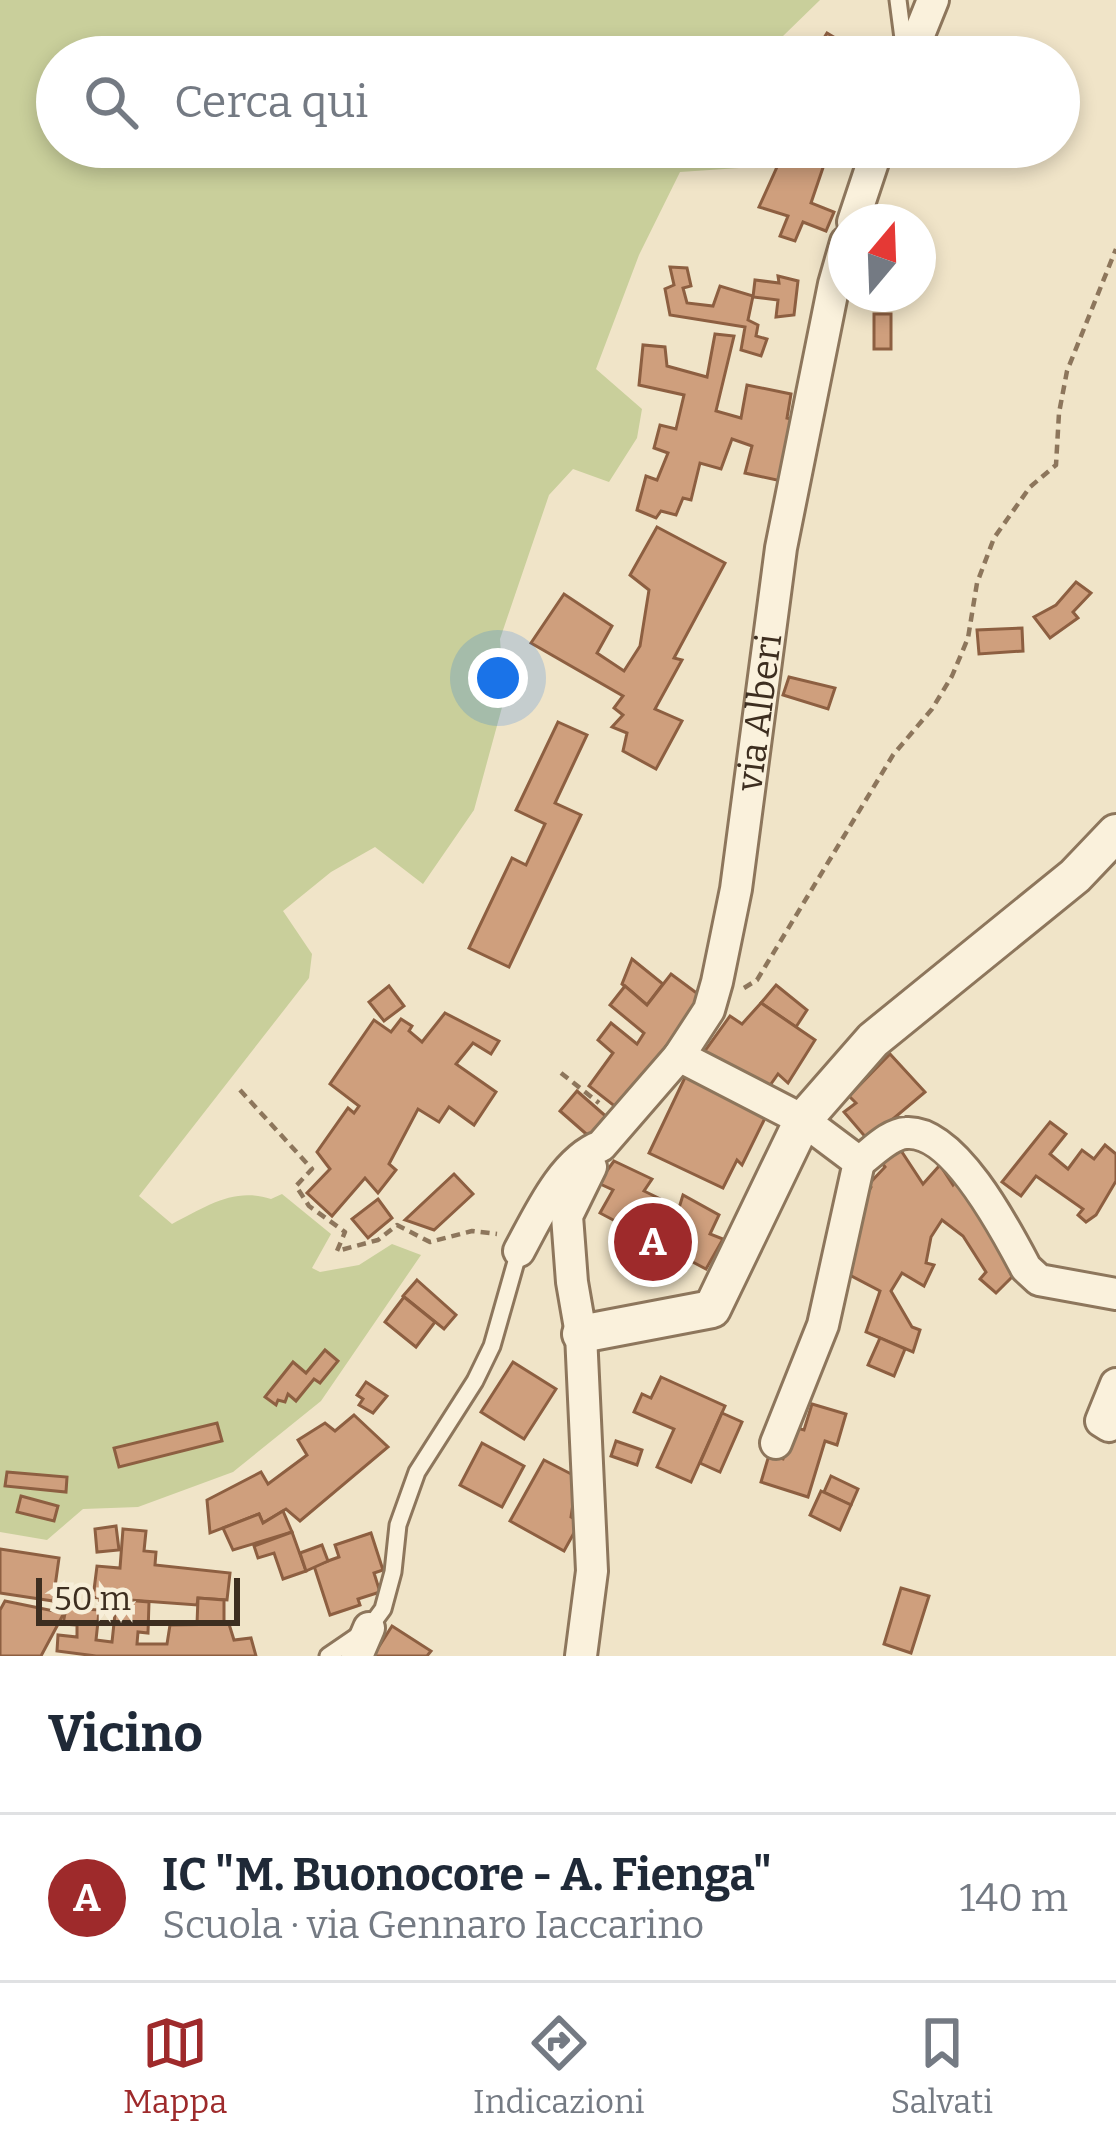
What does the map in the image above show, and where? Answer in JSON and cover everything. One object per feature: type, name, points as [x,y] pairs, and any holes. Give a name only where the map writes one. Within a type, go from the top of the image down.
[{"type":"street","points":[[917,36],[933,0]]},
{"type":"street","points":[[859,204],[871,168]]},
{"type":"street","name":"via Alberi","points":[[581,1656],[592,1571],[581,1334],[567,1216],[602,1146],[680,1056],[709,1010],[736,890],[781,548],[831,312]]},
{"type":"street","points":[[581,1334],[712,1310],[802,1120],[873,1040],[1075,876],[1116,833]]},
{"type":"street","points":[[680,1056],[802,1120],[860,1162]]},
{"type":"street","points":[[776,1443],[823,1325],[860,1162],[896,1135],[912,1132],[957,1158],[1026,1268],[1039,1280],[1116,1294]]},
{"type":"street","name":"via Alberi","points":[[522,1244],[584,1152],[602,1146]]},
{"type":"street","points":[[1116,1384],[1101,1417],[1109,1426],[1116,1423]]},
{"type":"lane","points":[[898,0],[904,36]]},
{"type":"lane","name":"via Alberi","points":[[328,1656],[363,1642],[383,1609],[398,1525],[417,1472],[475,1382],[492,1346],[522,1244]]},
{"type":"path","points":[[709,1010],[757,980],[893,755],[932,709],[952,676],[968,638],[977,583],[994,538],[1030,487],[1056,465],[1058,412],[1066,371],[1116,249]]},
{"type":"path","points":[[561,1072],[622,1122]]},
{"type":"path","points":[[240,1090],[312,1169],[296,1186],[309,1206],[345,1232],[338,1251],[378,1240],[397,1225],[430,1242],[472,1232],[522,1244]]},
{"type":"green space","points":[[0,0],[820,0],[783,36],[36,36],[36,168],[739,168],[680,172],[639,255],[596,369],[642,409],[637,438],[609,482],[573,469],[549,495],[500,639],[504,700],[474,810],[423,884],[375,847],[331,872],[283,911],[312,954],[309,978],[139,1196],[172,1224],[232,1197],[271,1199],[282,1194],[331,1234],[312,1268],[320,1272],[359,1265],[392,1244],[421,1255],[321,1401],[233,1472],[138,1507],[83,1509],[47,1540],[0,1532]]},
{"type":"building","points":[[777,168],[823,168],[811,203],[828,210],[826,231],[803,222],[795,241],[780,236],[788,216],[759,207]]},
{"type":"building","points":[[670,267],[687,268],[691,286],[683,288],[687,303],[713,306],[720,286],[753,296],[748,320],[758,325],[756,336],[767,339],[761,356],[741,350],[745,327],[670,315],[665,289],[674,285]]},
{"type":"building","points":[[778,276],[798,281],[794,315],[776,317],[778,300],[753,297],[755,280],[779,283]]},
{"type":"building","points":[[874,314],[891,314],[891,349],[874,349]]},
{"type":"building","points":[[715,334],[734,336],[716,411],[741,418],[747,385],[791,394],[787,418],[800,421],[786,482],[745,473],[752,446],[732,439],[721,469],[700,463],[691,500],[683,498],[676,515],[661,511],[656,518],[637,510],[646,476],[657,480],[668,453],[654,448],[660,425],[676,429],[684,395],[639,385],[643,345],[665,347],[667,366],[707,377]]},
{"type":"building","points":[[657,527],[725,563],[674,658],[682,660],[655,709],[682,721],[656,769],[623,751],[627,733],[612,727],[623,715],[614,708],[623,696],[531,643],[564,594],[612,626],[597,653],[624,671],[640,646],[649,590],[630,575]]},
{"type":"building","points":[[1076,582],[1091,593],[1073,612],[1078,618],[1050,638],[1034,617],[1056,605]]},
{"type":"building","points":[[1022,628],[1023,651],[979,654],[977,630]]},
{"type":"building","points":[[789,677],[835,688],[828,709],[783,695]]},
{"type":"building","points":[[558,722],[587,735],[555,803],[581,815],[509,967],[469,948],[512,858],[526,865],[545,824],[516,810]]},
{"type":"building","points":[[632,959],[663,984],[647,1005],[622,984]]},
{"type":"building","points":[[671,974],[706,1000],[617,1108],[589,1086],[613,1053],[598,1040],[611,1023],[637,1044],[644,1033],[610,1005],[625,986],[647,1005]]},
{"type":"building","points":[[776,985],[807,1010],[796,1027],[761,1003]]},
{"type":"building","points":[[389,986],[404,1006],[384,1021],[369,1002]]},
{"type":"building","points":[[761,1003],[815,1040],[788,1083],[778,1074],[766,1091],[702,1055],[730,1016],[742,1024]]},
{"type":"building","points":[[445,1013],[499,1041],[491,1054],[473,1043],[456,1064],[496,1092],[474,1125],[449,1107],[439,1122],[418,1109],[389,1164],[396,1170],[378,1193],[365,1178],[332,1216],[307,1193],[330,1169],[317,1152],[348,1108],[354,1113],[359,1106],[330,1084],[374,1020],[391,1032],[401,1019],[422,1042]]},
{"type":"building","points":[[890,1054],[925,1092],[868,1140],[844,1112],[856,1103],[849,1096]]},
{"type":"building","points":[[689,1069],[770,1108],[742,1165],[737,1160],[723,1188],[649,1153]]},
{"type":"building","points":[[577,1091],[609,1119],[592,1139],[560,1111]]},
{"type":"building","points":[[1050,1122],[1066,1134],[1050,1154],[1068,1169],[1082,1150],[1094,1159],[1105,1145],[1116,1154],[1116,1181],[1096,1215],[1086,1222],[1078,1215],[1083,1209],[1036,1176],[1021,1196],[1002,1182]]},
{"type":"building","points":[[898,1146],[923,1184],[940,1165],[953,1185],[961,1175],[1017,1261],[1008,1267],[1015,1274],[996,1293],[980,1279],[986,1272],[963,1236],[942,1220],[931,1237],[926,1263],[934,1265],[924,1286],[902,1273],[891,1291],[912,1327],[920,1330],[913,1352],[866,1332],[880,1291],[844,1272],[845,1232],[869,1184],[885,1167],[879,1159]]},
{"type":"building","points":[[614,1161],[652,1179],[644,1191],[679,1208],[683,1195],[719,1215],[710,1234],[723,1239],[706,1269],[600,1213],[613,1190],[598,1183]]},
{"type":"building","points":[[454,1174],[473,1194],[434,1230],[405,1220]]},
{"type":"building","points":[[378,1199],[392,1218],[368,1238],[352,1219]]},
{"type":"building","points":[[417,1280],[456,1315],[444,1329],[403,1296]]},
{"type":"building","points":[[404,1297],[435,1322],[416,1347],[385,1322]]},
{"type":"building","points":[[880,1338],[905,1349],[894,1376],[868,1365]]},
{"type":"building","points":[[325,1350],[338,1361],[320,1383],[314,1379],[296,1401],[288,1394],[285,1402],[278,1400],[276,1405],[265,1397],[293,1362],[306,1373]]},
{"type":"building","points":[[513,1362],[556,1389],[524,1439],[481,1412]]},
{"type":"building","points":[[661,1377],[725,1406],[691,1482],[657,1467],[674,1429],[634,1412],[642,1394],[651,1398]]},
{"type":"building","points":[[366,1382],[387,1396],[373,1413],[359,1405],[363,1399],[357,1395]]},
{"type":"building","points":[[812,1404],[846,1414],[837,1445],[825,1441],[808,1497],[761,1482],[769,1455],[783,1459],[793,1427],[804,1430]]},
{"type":"building","points":[[722,1413],[742,1422],[720,1472],[700,1463]]},
{"type":"building","points":[[354,1415],[388,1447],[300,1521],[286,1509],[263,1523],[259,1514],[210,1533],[207,1500],[261,1472],[268,1484],[307,1455],[298,1440],[325,1423],[335,1431]]},
{"type":"building","points":[[217,1423],[222,1441],[119,1467],[114,1448]]},
{"type":"building","points":[[616,1441],[642,1450],[637,1465],[611,1456]]},
{"type":"building","points":[[482,1443],[524,1466],[502,1507],[460,1485]]},
{"type":"building","points":[[544,1460],[577,1477],[571,1517],[580,1522],[564,1551],[510,1521]]},
{"type":"building","points":[[7,1472],[67,1477],[66,1492],[5,1486]]},
{"type":"building","points":[[831,1476],[858,1489],[851,1505],[824,1492]]},
{"type":"building","points":[[821,1491],[851,1505],[840,1530],[810,1515]]},
{"type":"building","points":[[21,1496],[58,1506],[54,1521],[17,1512]]},
{"type":"building","points":[[283,1511],[292,1532],[233,1550],[223,1528],[259,1514],[263,1523]]},
{"type":"building","points":[[116,1526],[119,1550],[97,1552],[95,1529]]},
{"type":"building","points":[[123,1529],[146,1531],[144,1551],[156,1552],[155,1565],[230,1573],[227,1600],[198,1598],[197,1605],[89,1597],[97,1566],[120,1568]]},
{"type":"building","points":[[292,1532],[306,1571],[283,1579],[274,1553],[258,1558],[254,1546]]},
{"type":"building","points":[[371,1533],[383,1570],[374,1573],[380,1592],[330,1615],[314,1566],[339,1557],[335,1545]]},
{"type":"building","points":[[322,1545],[328,1561],[306,1571],[300,1553]]},
{"type":"building","points":[[0,1549],[59,1558],[53,1601],[0,1593]]},
{"type":"building","points":[[901,1588],[929,1596],[911,1653],[884,1644]]},
{"type":"building","points":[[100,1598],[149,1602],[148,1633],[138,1632],[137,1644],[167,1644],[170,1625],[229,1624],[234,1640],[251,1638],[256,1656],[96,1656],[57,1651],[58,1635],[77,1637],[77,1625],[63,1624],[66,1608],[99,1610]],"holes":[[[99,1612],[115,1614],[112,1642],[96,1640]]]},
{"type":"building","points":[[198,1598],[224,1600],[224,1623],[197,1624]]},
{"type":"building","points":[[5,1601],[64,1613],[41,1656],[0,1656],[0,1610]]},
{"type":"building","points":[[392,1626],[431,1651],[427,1656],[373,1656]]},
{"type":"place","name":"IC \"M. Buonocore - A. Fienga\"","points":[[653,1242]]}]
